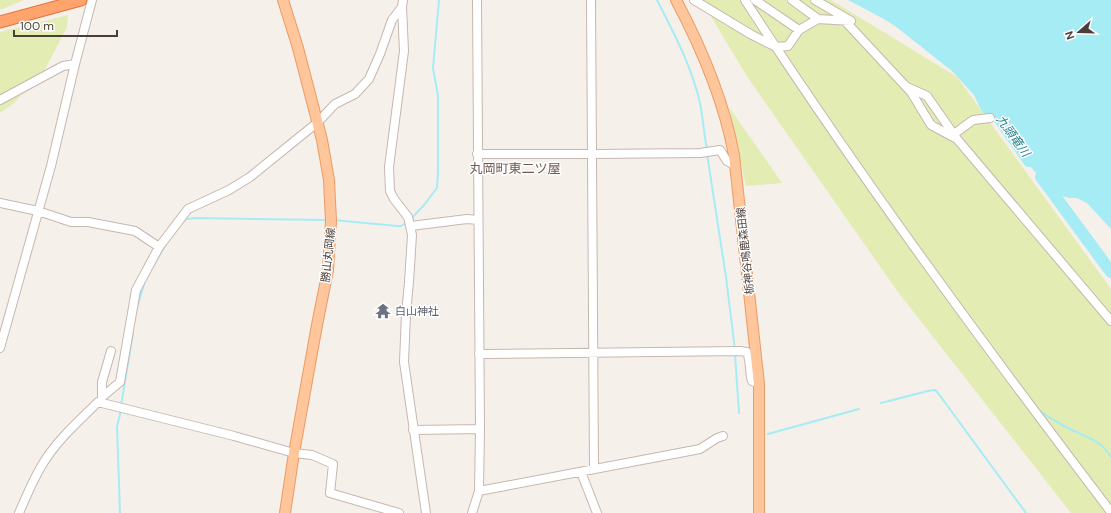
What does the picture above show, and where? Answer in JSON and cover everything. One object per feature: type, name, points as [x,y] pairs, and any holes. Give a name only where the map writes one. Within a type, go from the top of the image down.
[{"type":"highway","points":[[0,22],[81,0]]},
{"type":"main road","name":"勝山丸岡線","points":[[283,0],[318,122],[330,180],[331,221],[328,270],[294,453],[285,513]]},
{"type":"main road","name":"栃神谷鳴鹿森田線","points":[[676,0],[696,40],[708,70],[729,131],[736,166],[759,384],[759,513]]},
{"type":"street","points":[[0,348],[51,166],[92,0]]},
{"type":"street","points":[[472,513],[479,491],[480,429],[477,0]]},
{"type":"street","points":[[591,0],[594,469]]},
{"type":"street","points":[[694,0],[752,35],[776,47],[788,46],[799,30],[818,18]]},
{"type":"street","points":[[745,0],[879,199],[1111,512]]},
{"type":"street","points":[[755,0],[799,30]]},
{"type":"street","points":[[792,0],[818,18],[851,22],[815,0]]},
{"type":"street","points":[[19,513],[42,464],[64,436],[120,382],[136,290],[159,247],[188,209],[229,190],[250,177],[318,122],[335,104],[356,94],[369,79],[392,20],[403,4]]},
{"type":"street","points":[[403,4],[404,51],[388,180],[390,191],[394,199],[408,217],[411,226],[410,282],[406,314],[404,362],[426,513]]},
{"type":"street","points":[[845,21],[907,87],[931,125],[956,136]]},
{"type":"street","points":[[0,100],[63,66],[75,64]]},
{"type":"street","points":[[907,87],[927,96],[956,136],[1111,321]]},
{"type":"street","points":[[956,136],[973,120],[990,118]]},
{"type":"street","points":[[477,154],[592,154],[700,152],[720,150],[727,161],[736,166]]},
{"type":"street","points":[[0,204],[38,211],[71,222],[88,222],[134,231],[159,247]]},
{"type":"street","points":[[411,226],[478,220]]},
{"type":"street","points":[[102,400],[102,382],[111,351]]},
{"type":"street","points":[[479,354],[594,354],[740,351],[747,352],[749,358],[749,374],[752,381],[759,384]]},
{"type":"street","points":[[102,400],[294,453],[312,455],[333,464],[330,493],[399,513]]},
{"type":"street","points":[[413,430],[480,429]]},
{"type":"street","points":[[479,491],[700,449],[717,438],[723,436]]},
{"type":"street","points":[[581,472],[597,513]]},
{"type":"green space","points":[[0,0],[24,0],[0,10]]},
{"type":"green space","points":[[701,0],[831,0],[957,77],[1111,289],[1111,513],[1071,513],[898,292],[748,78]]},
{"type":"green space","points":[[68,15],[67,27],[44,71],[14,103],[0,113],[0,32]]},
{"type":"green space","points":[[729,107],[782,183],[746,186]]},
{"type":"water","points":[[848,0],[1111,0],[1111,229],[1087,203],[1077,198],[1069,198],[1056,194],[1046,185],[1021,155],[1020,146],[1014,134],[1007,126],[985,115],[974,95],[952,71],[895,26]]},
{"type":"waterway","points":[[411,219],[437,188],[438,96],[433,68],[439,0]]},
{"type":"waterway","points":[[657,0],[682,50],[697,90],[707,150]]},
{"type":"waterway","name":"九頭竜川","points":[[995,112],[1029,161]]},
{"type":"waterway","points":[[707,154],[726,277],[735,350]]},
{"type":"waterway","name":"九頭竜川","points":[[1041,177],[1111,272]]},
{"type":"waterway","points":[[182,223],[186,219],[196,218],[328,220]]},
{"type":"waterway","points":[[334,220],[397,226],[401,226],[406,223]]},
{"type":"waterway","points":[[153,266],[165,246]]},
{"type":"waterway","points":[[136,311],[145,281]]},
{"type":"waterway","points":[[121,406],[133,333]]},
{"type":"waterway","points":[[735,354],[739,413]]},
{"type":"waterway","points":[[881,403],[935,390],[1026,513]]},
{"type":"waterway","points":[[768,434],[859,409]]},
{"type":"waterway","points":[[120,513],[117,427],[121,410]]},
{"type":"waterway","points":[[1038,410],[1062,425],[1098,443],[1111,457]]},
{"type":"place","name":"白山神社","points":[[383,311]]},
{"type":"district","name":"丸岡町東二ツ屋","points":[[515,168]]}]
